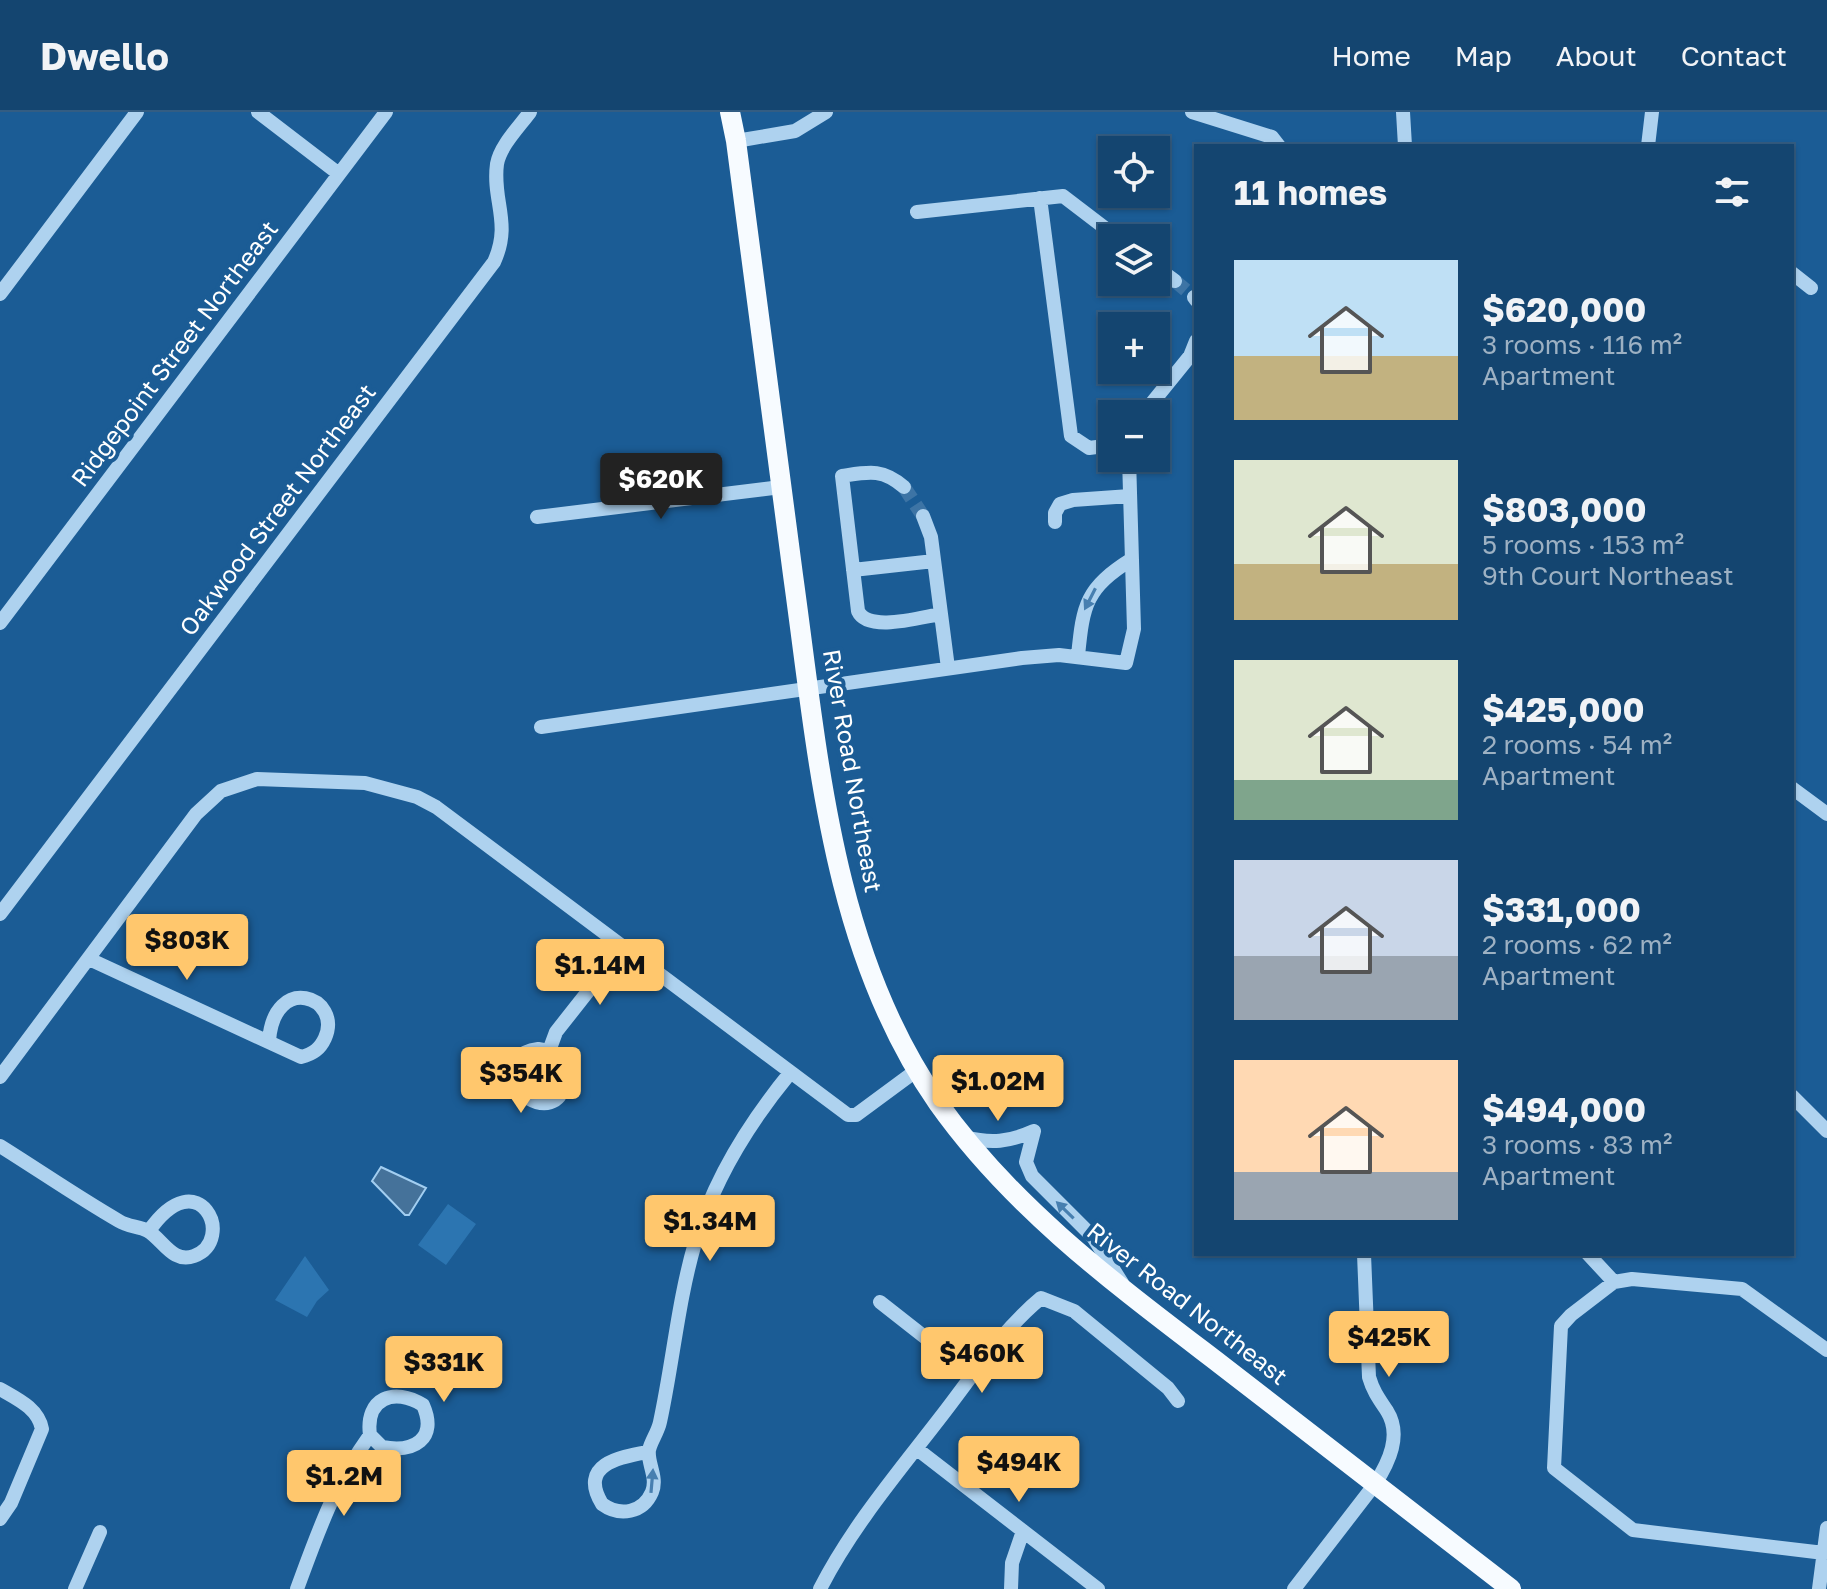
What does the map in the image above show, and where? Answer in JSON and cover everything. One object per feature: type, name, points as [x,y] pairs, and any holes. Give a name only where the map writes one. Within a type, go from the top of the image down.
[{"type":"main road","name":"River Road Northeast","points":[[730,112],[809,688],[834,843],[848,902],[886,1011],[917,1070],[964,1137],[1050,1228],[1129,1294],[1511,1589]]},
{"type":"street","points":[[0,294],[137,112]]},
{"type":"street","points":[[258,112],[339,174]]},
{"type":"street","name":"Ridgepoint Street Northeast","points":[[0,623],[386,112]]},
{"type":"street","name":"Oakwood Street Northeast","points":[[0,914],[494,262],[501,246],[503,230],[497,162],[530,112]]},
{"type":"street","points":[[736,141],[795,131],[826,112]]},
{"type":"street","points":[[1192,112],[1272,137],[1277,144]]},
{"type":"street","points":[[1403,112],[1405,144]]},
{"type":"street","points":[[1648,144],[1652,112]]},
{"type":"street","points":[[917,212],[1063,196],[1100,224]]},
{"type":"street","points":[[1040,198],[1071,436],[1089,448],[1098,447]]},
{"type":"street","points":[[1794,275],[1811,288]]},
{"type":"street","points":[[1170,277],[1175,281]]},
{"type":"street","points":[[1153,400],[1190,356],[1194,346]]},
{"type":"street","points":[[904,487],[890,475],[868,472],[842,476],[858,611],[868,622],[881,623],[941,614]]},
{"type":"street","points":[[541,727],[1046,656],[1078,656],[1126,663],[1134,629],[1129,472]]},
{"type":"street","points":[[537,517],[781,487]]},
{"type":"street","points":[[1055,522],[1055,513],[1060,504],[1073,500],[1130,496]]},
{"type":"street","points":[[923,516],[931,537],[948,668]]},
{"type":"street","points":[[1078,656],[1082,613],[1096,587],[1109,573],[1132,559]]},
{"type":"street","points":[[853,570],[934,561]]},
{"type":"street","points":[[0,1077],[196,814],[221,791],[257,779],[365,783],[417,797],[436,807],[848,1115],[856,1115],[917,1070]]},
{"type":"street","points":[[1794,789],[1827,814]]},
{"type":"street","points":[[549,1051],[556,1032],[623,947]]},
{"type":"street","points":[[89,959],[295,1055],[307,1055],[319,1049],[326,1035],[328,1022],[325,1011],[308,998],[299,997],[286,1002],[275,1012],[270,1023],[269,1041]]},
{"type":"street","points":[[648,1452],[612,1459],[601,1467],[596,1487],[602,1504],[619,1512],[636,1510],[654,1489],[653,1467],[648,1452],[657,1433],[695,1243],[734,1153],[790,1073]]},
{"type":"street","points":[[1794,1098],[1827,1131]]},
{"type":"street","points":[[964,1137],[1000,1142],[1034,1131],[1026,1162],[1032,1176],[1093,1237],[1129,1294]]},
{"type":"street","points":[[0,1146],[124,1224],[149,1231],[166,1249],[187,1258],[196,1256],[204,1249],[213,1228],[208,1211],[199,1204],[186,1201],[177,1202],[168,1209],[149,1231]]},
{"type":"street","points":[[1294,1589],[1375,1484],[1385,1468],[1395,1429],[1389,1413],[1373,1393],[1369,1377],[1364,1256]]},
{"type":"street","points":[[1590,1256],[1614,1282]]},
{"type":"street","points":[[1824,1553],[1633,1530],[1554,1468],[1561,1326],[1614,1282],[1632,1279],[1742,1289],[1827,1350]]},
{"type":"street","points":[[820,1589],[855,1531],[973,1375],[1018,1317],[1041,1298],[1074,1311],[1168,1388],[1178,1401]]},
{"type":"street","points":[[880,1302],[973,1375]]},
{"type":"street","points":[[0,1389],[34,1411],[41,1420],[42,1429],[11,1503],[0,1519]]},
{"type":"street","points":[[297,1589],[346,1467],[370,1435],[368,1422],[374,1408],[383,1399],[398,1394],[423,1405],[428,1416],[422,1441],[410,1448],[382,1447],[370,1435]]},
{"type":"street","points":[[917,1449],[1098,1589]]},
{"type":"street","points":[[1819,1589],[1827,1528]]},
{"type":"street","points":[[1011,1589],[1012,1563],[1023,1531]]},
{"type":"street","points":[[75,1589],[100,1532]]},
{"type":"shaded area","points":[[381,1167],[426,1188],[409,1215],[405,1215],[372,1181]]},
{"type":"shaded area","points":[[448,1204],[476,1224],[446,1265],[418,1245]]},
{"type":"shaded area","points":[[305,1256],[329,1290],[307,1317],[275,1300]]},
{"type":"tunnel","points":[[1175,281],[1194,297]]},
{"type":"tunnel","points":[[904,487],[923,516]]}]
